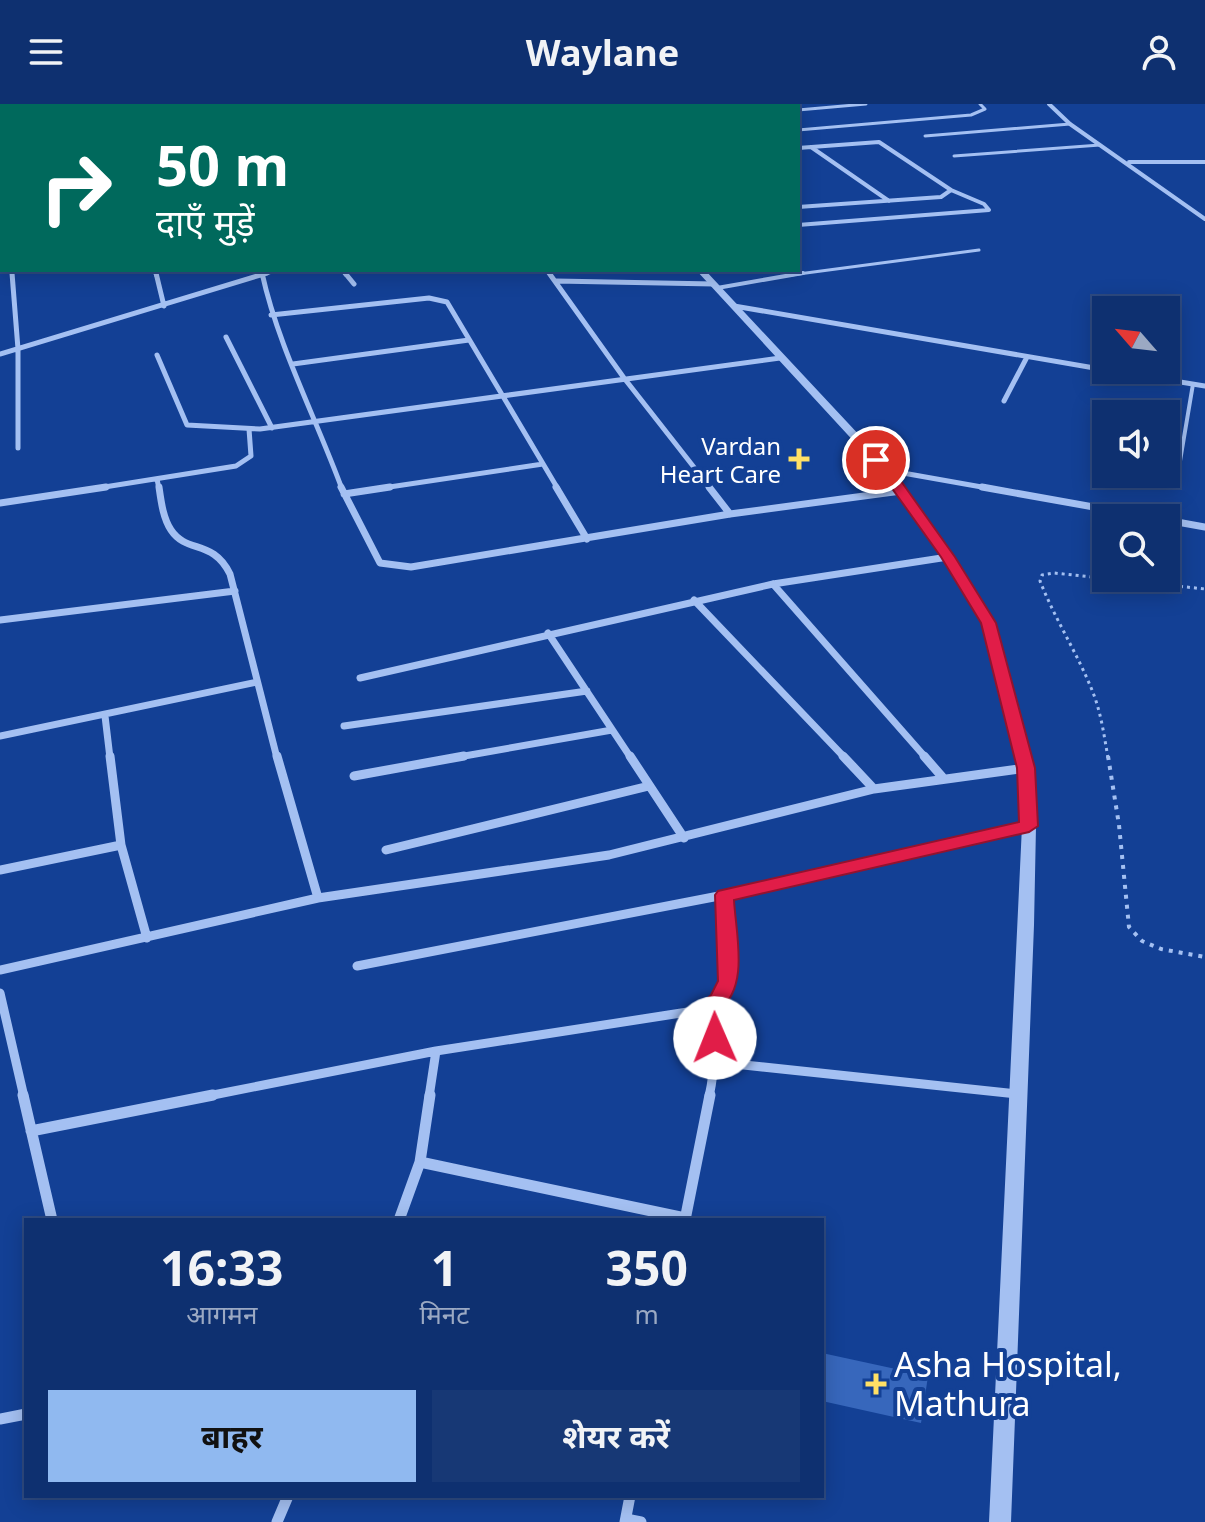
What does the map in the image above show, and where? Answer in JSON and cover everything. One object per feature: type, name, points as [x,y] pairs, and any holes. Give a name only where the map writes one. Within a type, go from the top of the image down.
[{"type":"street","points":[[1049,104],[1070,124],[1205,219]]},
{"type":"street","points":[[800,148],[879,142],[951,190],[984,204],[989,210],[800,225]]},
{"type":"street","points":[[811,147],[890,202]]},
{"type":"street","points":[[1128,162],[1205,162]]},
{"type":"street","points":[[800,205],[941,197],[951,190]]},
{"type":"street","points":[[12,272],[18,349],[18,448]]},
{"type":"street","points":[[156,272],[164,306]]},
{"type":"street","points":[[0,354],[164,306],[262,272],[271,315],[317,420],[344,494],[374,557],[380,563],[393,566],[411,567],[730,514],[901,491]]},
{"type":"street","points":[[344,272],[354,284]]},
{"type":"street","points":[[549,272],[624,378],[730,514]]},
{"type":"street","points":[[702,272],[886,470],[948,557],[989,623],[1026,768],[1029,826],[1000,1522]]},
{"type":"street","points":[[556,281],[716,286]]},
{"type":"street","points":[[271,315],[439,299],[451,306],[587,539]]},
{"type":"street","points":[[734,306],[1092,368]]},
{"type":"street","points":[[226,337],[272,428]]},
{"type":"street","points":[[293,364],[469,340]]},
{"type":"street","points":[[157,355],[187,425],[249,429],[780,358]]},
{"type":"street","points":[[1004,401],[1027,357]]},
{"type":"street","points":[[1180,382],[1205,386]]},
{"type":"street","points":[[0,503],[226,469],[246,463],[254,451],[249,429]]},
{"type":"street","points":[[344,494],[543,464]]},
{"type":"street","points":[[886,470],[1092,507]]},
{"type":"street","points":[[157,479],[169,529],[185,544],[218,554],[224,562],[235,591],[257,682],[318,898]]},
{"type":"street","points":[[1180,523],[1205,527]]},
{"type":"street","points":[[360,678],[694,600],[773,584],[948,557]]},
{"type":"street","points":[[773,584],[944,779]]},
{"type":"street","points":[[0,620],[235,591]]},
{"type":"street","points":[[694,600],[874,789]]},
{"type":"street","points":[[548,633],[684,838]]},
{"type":"street","points":[[0,736],[257,682]]},
{"type":"street","points":[[344,726],[587,691]]},
{"type":"street","points":[[105,716],[121,845],[147,938]]},
{"type":"street","points":[[354,776],[612,730]]},
{"type":"street","points":[[0,970],[318,898],[609,855],[874,789],[1026,768]]},
{"type":"street","points":[[386,850],[649,786]]},
{"type":"street","points":[[357,966],[724,895],[1029,826]]},
{"type":"street","points":[[0,870],[121,845]]},
{"type":"street","points":[[31,1131],[436,1051],[707,1009],[719,1000],[728,981],[724,895]]},
{"type":"street","points":[[0,993],[52,1218]]},
{"type":"street","points":[[685,1218],[716,1062],[715,1038],[707,1009]]},
{"type":"street","points":[[400,1218],[420,1162],[436,1051]]},
{"type":"street","points":[[716,1062],[1018,1094]]},
{"type":"street","points":[[420,1162],[680,1218]]},
{"type":"street","points":[[0,1419],[24,1414]]},
{"type":"street","points":[[277,1522],[287,1498]]},
{"type":"street","points":[[630,1498],[625,1521],[641,1522]]},
{"type":"lane","points":[[800,110],[866,104]]},
{"type":"lane","points":[[800,130],[971,115],[985,109],[980,104]]},
{"type":"lane","points":[[925,136],[1070,124]]},
{"type":"lane","points":[[954,156],[1100,145]]},
{"type":"lane","points":[[716,286],[979,250]]},
{"type":"lane","points":[[1180,461],[1193,384]]},
{"type":"path","points":[[1205,589],[1054,573],[1042,575],[1040,581],[1056,621],[1092,689],[1102,720],[1117,811],[1129,927],[1142,941],[1161,949],[1205,957]]},
{"type":"building","points":[[824,1353],[928,1376],[921,1423],[824,1401]]},
{"type":"place","name":"Vardan Heart Care","points":[[799,459]]},
{"type":"place","name":"Asha Hospital, Mathura","points":[[876,1384]]},
{"type":"route","points":[[715,1038],[707,1009],[726,991],[728,981],[724,895],[1029,826],[1026,768],[989,623],[948,557],[876,460]]}]
